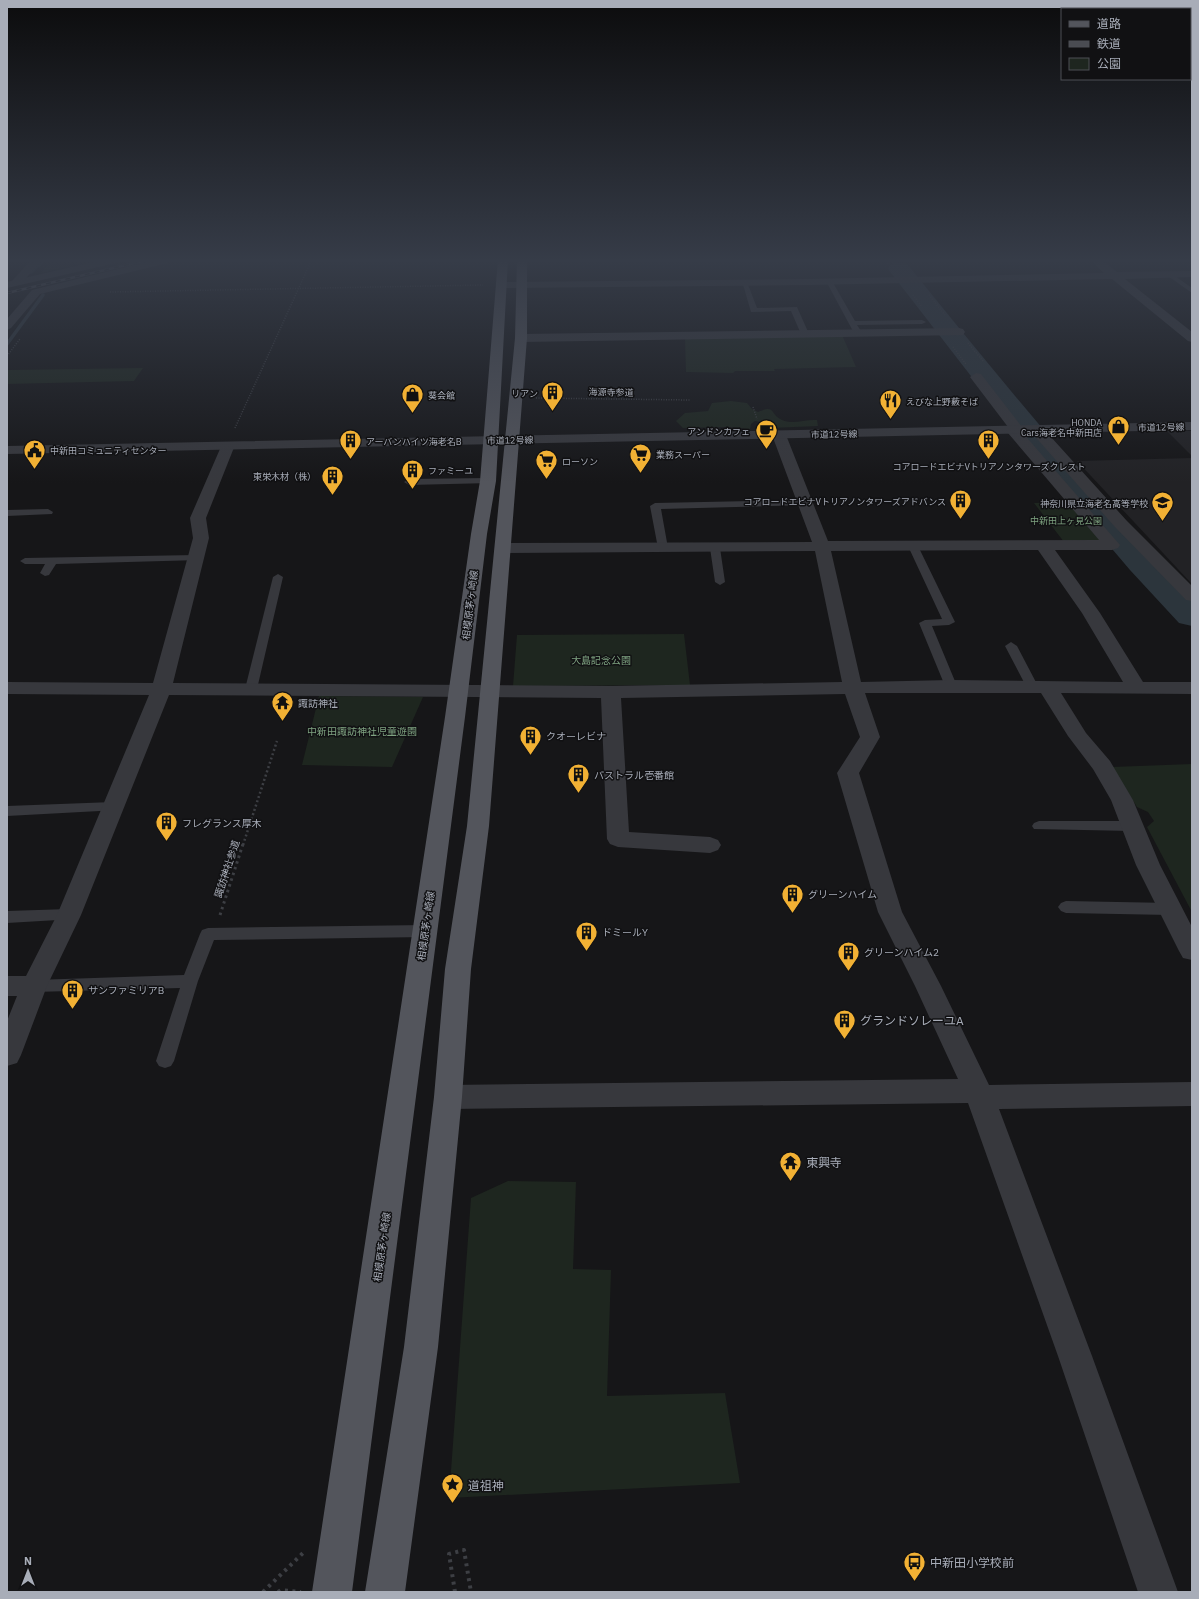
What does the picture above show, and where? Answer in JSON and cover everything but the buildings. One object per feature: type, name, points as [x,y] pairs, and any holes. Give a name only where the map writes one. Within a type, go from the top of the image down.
[{"type":"main road","name":"相模原茅ヶ崎線","points":[[385,1592],[421,1347],[448,1097],[458,969],[478,826],[503,548],[502,334]]},
{"type":"main road","name":"相模原茅ヶ崎線","points":[[332,1592],[426,930],[479,534],[488,481],[502,441],[521,334]]},
{"type":"street","points":[[521,338],[877,334]]},
{"type":"street","points":[[976,377],[1024,430],[1121,524],[1192,596]]},
{"type":"street","name":"市道12号線","points":[[7,450],[1191,427]]},
{"type":"street","points":[[503,548],[1112,545],[1024,430]]},
{"type":"street","points":[[779,435],[822,547],[853,688],[870,737],[848,773],[890,912],[928,986],[978,1094],[1075,1356],[1158,1592]]},
{"type":"street","points":[[7,1055],[34,986],[69,916],[112,807],[162,688],[201,538],[198,518],[228,445]]},
{"type":"street","points":[[1043,545],[1091,613],[1136,687]]},
{"type":"street","points":[[7,688],[611,692],[951,686],[1040,688],[1192,688]]},
{"type":"street","points":[[1040,688],[1102,766],[1122,800],[1148,865],[1192,951]]},
{"type":"street","points":[[611,692],[618,839],[710,845]]},
{"type":"street","points":[[7,986],[34,986]]},
{"type":"street","points":[[448,1097],[1192,1094]]},
{"type":"lane","points":[[409,482],[488,481]]},
{"type":"lane","points":[[663,548],[655,506],[805,503]]},
{"type":"lane","points":[[7,513],[48,512]]},
{"type":"lane","points":[[913,546],[949,622],[925,623],[951,686]]},
{"type":"lane","points":[[715,548],[720,582]]},
{"type":"lane","points":[[25,561],[196,558]]},
{"type":"lane","points":[[46,573],[53,561]]},
{"type":"lane","points":[[251,689],[278,577]]},
{"type":"lane","points":[[1011,646],[1040,688]]},
{"type":"lane","points":[[7,811],[112,807]]},
{"type":"lane","points":[[1039,826],[1132,826]]},
{"type":"lane","points":[[1066,907],[1170,909]]},
{"type":"lane","points":[[7,918],[69,916]]},
{"type":"lane","points":[[165,1061],[190,981],[208,934],[426,930]]},
{"type":"lane","points":[[34,986],[190,981]]},
{"type":"path","points":[[228,445],[279,334]]},
{"type":"path","points":[[955,334],[984,363]]},
{"type":"path","name":"海源寺参道","points":[[533,398],[690,400]]},
{"type":"path","name":"諏訪神社参道","points":[[214,934],[277,741]]},
{"type":"path","points":[[455,1592],[449,1554],[464,1550],[471,1592]]},
{"type":"path","points":[[263,1592],[306,1551]]},
{"type":"path","points":[[279,1591],[306,1592]]},
{"type":"shaded area","points":[[1167,431],[1192,431],[1192,456]]},
{"type":"shaded area","name":"神奈川県立海老名高等学校","points":[[1192,458],[1192,584],[1077,461]]},
{"type":"green space","points":[[843,337],[856,367],[774,369],[775,371],[735,371],[733,373],[686,372],[685,339]]},
{"type":"green space","points":[[143,368],[134,381],[7,384],[7,370]]},
{"type":"green space","points":[[731,401],[747,403],[752,409],[758,412],[770,409],[778,418],[790,422],[817,420],[818,426],[771,428],[761,422],[755,421],[751,424],[750,429],[729,427],[683,428],[676,421],[685,413],[708,411],[712,403]]},
{"type":"green space","name":"中新田上ヶ見公園","points":[[1072,502],[1103,539],[1100,542],[1064,542],[1034,503]]},
{"type":"green space","name":"大島記念公園","points":[[684,634],[690,685],[513,686],[517,635]]},
{"type":"green space","name":"中新田諏訪神社児童遊園","points":[[319,696],[423,697],[392,767],[302,765]]},
{"type":"green space","points":[[1192,764],[1192,912],[1147,827],[1154,821],[1148,812],[1137,807],[1112,767]]},
{"type":"green space","points":[[508,1181],[576,1182],[573,1269],[611,1270],[607,1396],[725,1393],[740,1483],[449,1498],[471,1198]]},
{"type":"waterway","points":[[7,344],[15,334]]},
{"type":"waterway","points":[[950,334],[1043,450],[1142,563],[1192,615]]},
{"type":"place","name":"リアン","points":[[553,412]]},
{"type":"place","name":"葵会館","points":[[412,414]]},
{"type":"place","name":"えびな上野藪そば","points":[[891,420]]},
{"type":"place","name":"HONDA Cars海老名中新田店","points":[[1118,446]]},
{"type":"place","name":"アンドンカフェ","points":[[766,450]]},
{"type":"place","name":"アーバンハイツ海老名B","points":[[350,460]]},
{"type":"place","name":"コアロードエビナVトリアノンタワーズクレスト","points":[[989,460]]},
{"type":"place","name":"中新田コミュニティセンター","points":[[35,470]]},
{"type":"place","name":"業務スーパー","points":[[641,474]]},
{"type":"place","name":"ローソン","points":[[546,480]]},
{"type":"place","name":"ファミーユ","points":[[412,490]]},
{"type":"place","name":"東栄木材（株）","points":[[332,496]]},
{"type":"place","name":"コアロードエビナVトリアノンタワーズアドバンス","points":[[961,520]]},
{"type":"place","name":"神奈川県立海老名高等学校","points":[[1163,522]]},
{"type":"place","name":"諏訪神社","points":[[282,722]]},
{"type":"place","name":"クオーレビナ","points":[[530,756]]},
{"type":"place","name":"パストラル壱番館","points":[[578,794]]},
{"type":"place","name":"フレグランス厚木","points":[[166,842]]},
{"type":"place","name":"グリーンハイム","points":[[792,914]]},
{"type":"place","name":"ドミールY","points":[[586,952]]},
{"type":"place","name":"グリーンハイム2","points":[[849,972]]},
{"type":"place","name":"サンファミリアB","points":[[72,1010]]},
{"type":"place","name":"グランドソレーユA","points":[[844,1040]]},
{"type":"place","name":"東興寺","points":[[790,1182]]},
{"type":"place","name":"道祖神","points":[[453,1504]]},
{"type":"place","name":"中新田小学校前","points":[[915,1582]]}]
